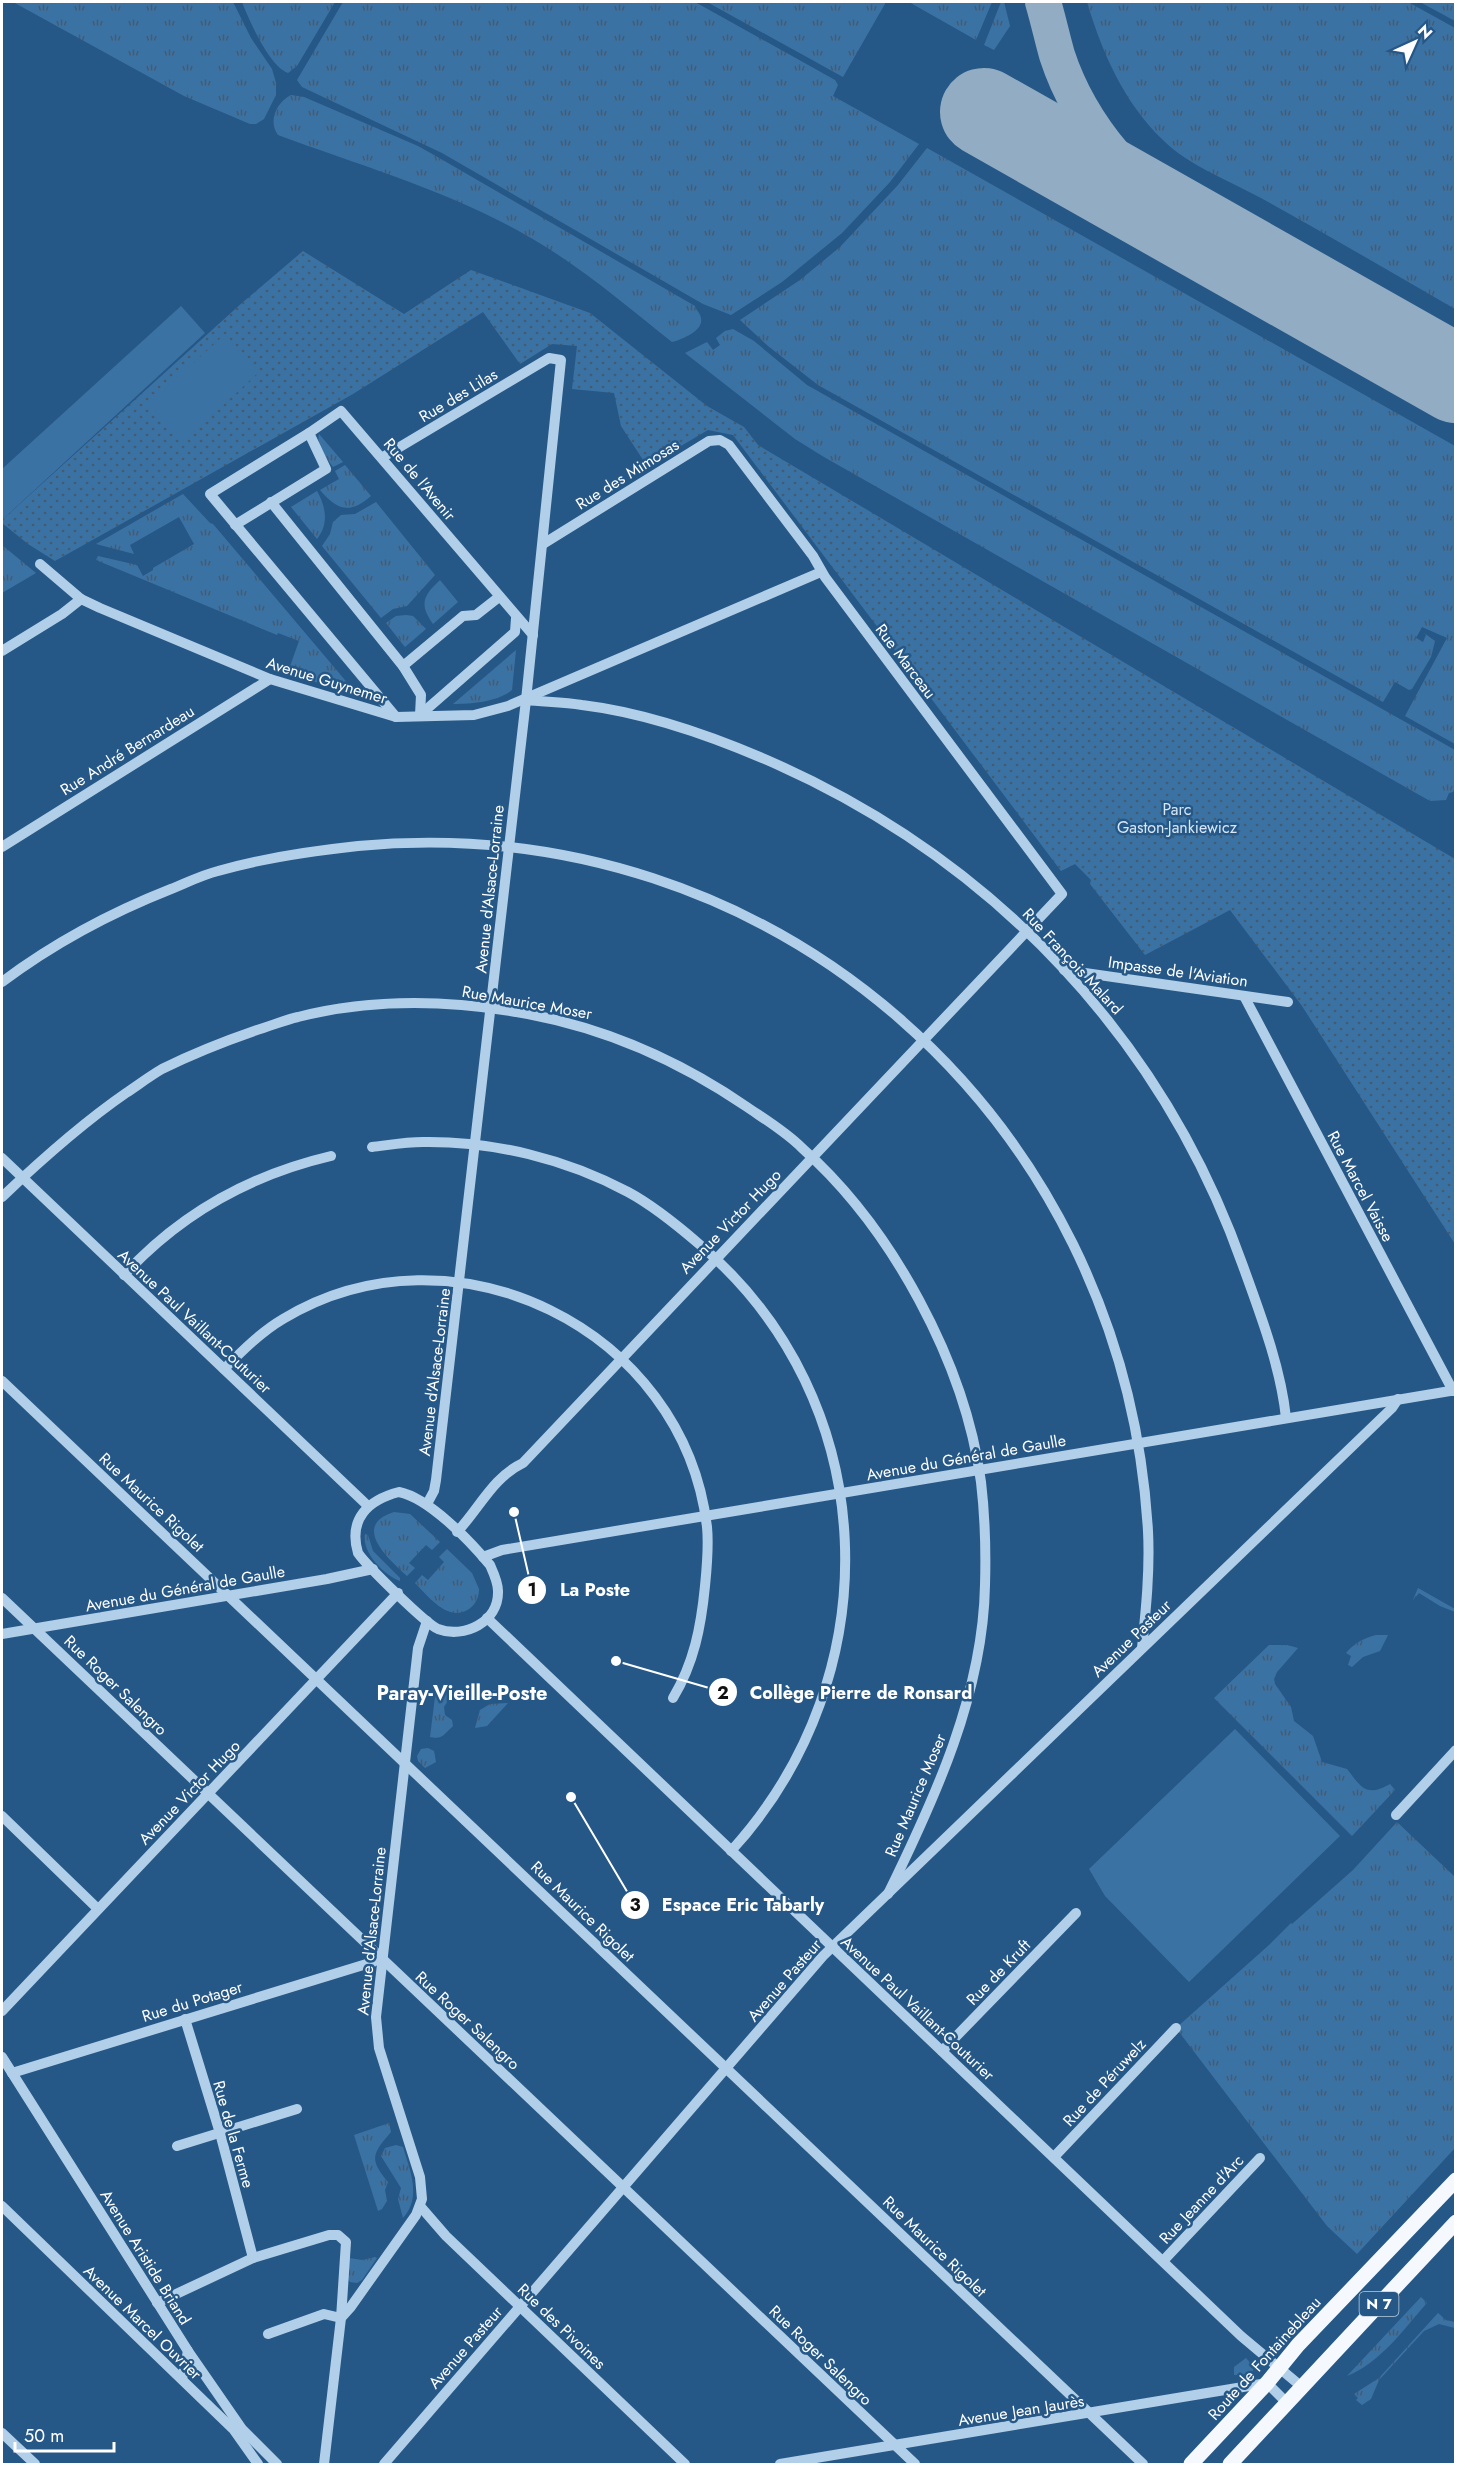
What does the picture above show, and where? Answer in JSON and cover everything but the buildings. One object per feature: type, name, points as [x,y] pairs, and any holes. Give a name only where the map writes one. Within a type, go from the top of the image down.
[{"type":"main road","name":"Route de Fontainebleau","points":[[1191,2464],[1363,2276],[1455,2180]]},
{"type":"main road","name":"N 7","points":[[1230,2464],[1455,2222]]},
{"type":"street","name":"Rue des Lilas","points":[[383,458],[549,357]]},
{"type":"street","name":"Avenue d'Alsace-Lorraine","points":[[427,1504],[434,1491],[436,1480],[543,544],[561,360],[549,357]]},
{"type":"street","name":"Rue de l'Avenir","points":[[396,717],[210,494],[309,433],[340,411],[383,458],[516,618],[533,635]]},
{"type":"street","points":[[235,525],[326,469],[309,433]]},
{"type":"street","name":"Rue des Mimosas","points":[[543,544],[709,441],[720,440],[729,445]]},
{"type":"street","name":"Rue Marceau","points":[[729,445],[1062,894]]},
{"type":"street","points":[[271,502],[403,666],[422,694],[420,715]]},
{"type":"street","name":"Avenue Guynemer","points":[[40,564],[81,599],[270,679],[396,717],[474,715],[526,700],[821,572]]},
{"type":"street","points":[[403,666],[463,616],[476,615],[499,597]]},
{"type":"street","points":[[2,651],[62,614],[81,599]]},
{"type":"street","points":[[420,715],[516,632],[516,618]]},
{"type":"street","name":"Rue André Bernardeau","points":[[2,847],[270,679]]},
{"type":"street","name":"Rue François Malard","points":[[526,700],[584,705],[663,723],[734,745],[818,783],[895,827],[970,881],[1027,930],[1086,992],[1146,1071],[1185,1133],[1216,1195],[1265,1327],[1286,1418]]},
{"type":"street","points":[[2,982],[39,954],[128,906],[215,871],[316,850],[407,842],[508,846],[623,869],[717,902],[804,947],[873,996],[923,1039],[978,1096],[1005,1130],[1036,1176],[1069,1233],[1111,1332],[1137,1443],[1148,1532],[1147,1596],[1142,1648]]},
{"type":"street","name":"Avenue Victor Hugo","points":[[457,1532],[476,1512],[485,1496],[501,1478],[509,1470],[523,1463],[1062,894]]},
{"type":"street","name":"Impasse de l'Aviation","points":[[1065,970],[1288,1002]]},
{"type":"street","name":"Rue Marcel Vaisse","points":[[1244,996],[1454,1391]]},
{"type":"street","name":"Rue Maurice Moser","points":[[2,1197],[96,1114],[159,1071],[227,1040],[298,1017],[388,1003],[452,1004],[490,1008],[598,1030],[658,1055],[715,1085],[779,1129],[812,1157],[879,1233],[915,1290],[949,1361],[971,1435],[978,1469],[984,1514],[985,1589],[972,1682],[941,1779],[888,1893]]},
{"type":"street","points":[[372,1147],[423,1142],[474,1145],[538,1156],[583,1171],[612,1184],[664,1215],[716,1258],[766,1316],[799,1370],[831,1451],[840,1493],[845,1536],[845,1568],[839,1632],[832,1666],[819,1706],[790,1773],[773,1800],[731,1851]]},
{"type":"street","points":[[124,1275],[158,1240],[207,1205],[258,1178],[297,1164],[331,1156]]},
{"type":"street","name":"Avenue Paul Vaillant-Couturier","points":[[2,1158],[368,1506]]},
{"type":"street","points":[[224,1369],[282,1319],[322,1300],[366,1287],[405,1281],[459,1282],[526,1298],[577,1323],[621,1358],[662,1405],[680,1436],[693,1466],[706,1515],[708,1556],[700,1632],[692,1660],[673,1698]]},
{"type":"street","name":"Rue Maurice Rigolet","points":[[2,1381],[1143,2464]]},
{"type":"street","name":"Avenue du Général de Gaulle","points":[[483,1557],[502,1550],[706,1515],[1454,1391]]},
{"type":"street","name":"Avenue Pasteur","points":[[384,2464],[832,1947],[1392,1408],[1398,1399]]},
{"type":"street","points":[[399,1492],[412,1494],[427,1504],[483,1557],[496,1577],[498,1592],[493,1610],[474,1628],[461,1631],[440,1630],[427,1621],[358,1553],[356,1539],[361,1515],[377,1499],[399,1492]]},
{"type":"street","name":"Avenue du Général de Gaulle","points":[[2,1634],[230,1596],[372,1569]]},
{"type":"street","name":"Avenue Victor Hugo","points":[[2,2011],[398,1593]]},
{"type":"street","name":"Rue Roger Salengro","points":[[2,1598],[915,2464]]},
{"type":"street","name":"Avenue Paul Vaillant-Couturier","points":[[487,1618],[1262,2355],[1302,2387]]},
{"type":"street","name":"Avenue d'Alsace-Lorraine","points":[[420,2206],[423,2193],[420,2177],[376,2031],[381,1957],[418,1648],[427,1621]]},
{"type":"street","points":[[1396,1815],[1455,1750]]},
{"type":"street","points":[[2,1816],[98,1909]]},
{"type":"street","name":"Rue de Kruft","points":[[942,2051],[1076,1913]]},
{"type":"street","name":"Rue du Potager","points":[[12,2073],[373,1962],[381,1957]]},
{"type":"street","name":"Rue de la Ferme","points":[[185,2019],[220,2133],[253,2258]]},
{"type":"street","name":"Rue de Péruwelz","points":[[1054,2157],[1176,2028]]},
{"type":"street","name":"Avenue Aristide Briand","points":[[2,2057],[188,2352],[242,2429],[277,2464]]},
{"type":"street","points":[[177,2146],[297,2109]]},
{"type":"street","name":"Rue Jeanne d'Arc","points":[[1163,2261],[1260,2158]]},
{"type":"street","name":"Avenue Marcel Ouvrier","points":[[2,2206],[234,2430],[258,2464]]},
{"type":"street","points":[[340,2318],[350,2308],[420,2206]]},
{"type":"street","name":"Rue des Pivoines","points":[[420,2206],[446,2236],[685,2464]]},
{"type":"street","points":[[157,2303],[253,2258],[329,2235],[338,2235],[346,2242],[324,2464]]},
{"type":"street","points":[[268,2334],[324,2314],[340,2318]]},
{"type":"street","points":[[182,2379],[188,2352]]},
{"type":"street","points":[[1267,2383],[1287,2403]]},
{"type":"street","name":"Avenue Jean Jaurès","points":[[780,2464],[1267,2383]]},
{"type":"street","points":[[2,2433],[35,2464]]},
{"type":"green space","points":[[13,2],[233,2],[251,38],[272,69],[276,83],[276,95],[264,119],[256,124],[250,124],[184,96]]},
{"type":"green space","points":[[242,2],[335,2],[297,66],[288,73],[281,69],[267,52]]},
{"type":"green space","points":[[343,2],[695,2],[835,80],[838,85],[833,96],[919,144],[890,182],[842,233],[782,282],[731,315],[703,304],[442,153],[302,87],[297,80]]},
{"type":"green space","points":[[707,2],[886,2],[843,77]]},
{"type":"green space","points":[[909,2],[992,2],[976,40]]},
{"type":"green space","points":[[1001,2],[1004,2],[1010,26],[994,50],[984,45]]},
{"type":"green space","points":[[1087,2],[1408,2],[1455,28],[1455,309],[1261,198],[1197,165],[1173,149],[1137,110],[1116,76],[1107,58]]},
{"type":"green space","points":[[1420,2],[1455,2],[1455,21]]},
{"type":"green space","points":[[291,95],[304,97],[418,146],[695,306],[700,315],[700,325],[692,333],[672,342],[563,258],[524,234],[435,192],[278,135],[274,124],[275,113],[281,103]]},
{"type":"green space","points":[[927,148],[1455,446],[1455,744],[1405,716],[1447,638],[1422,627],[1416,638],[1423,642],[1426,635],[1424,633],[1435,641],[1431,657],[1412,689],[1409,690],[1395,682],[1383,702],[818,385],[768,346],[740,320],[800,280],[840,247],[898,185]]},
{"type":"green space","name":"Parc Gaston-Jankiewicz","points":[[303,251],[404,314],[471,270],[590,313],[707,406],[744,427],[758,445],[1455,859],[1455,1244],[1302,1006],[1230,910],[1145,955],[1090,884],[1091,880],[1075,864],[1061,871],[733,435],[708,430],[647,466],[621,426],[614,393],[572,389],[577,346],[552,344],[520,364],[483,312],[353,394],[55,561],[28,544],[2,523],[2,520],[243,302]]},
{"type":"green space","points":[[181,306],[205,333],[2,520],[2,469]]},
{"type":"green space","points":[[733,329],[754,341],[807,385],[1455,750],[1455,788],[1453,792],[1449,793],[1446,800],[1430,801],[795,439],[685,353],[707,342],[713,350],[720,345],[716,338],[725,331]]},
{"type":"green space","points":[[225,334],[259,372],[184,441],[149,404]]},
{"type":"green space","points":[[319,434],[343,462],[333,467],[320,448]]},
{"type":"green space","points":[[345,465],[371,496],[350,508],[339,506],[320,490],[339,479],[335,471]]},
{"type":"green space","points":[[317,491],[325,521],[317,539],[291,507]]},
{"type":"green space","points":[[183,494],[213,524],[361,699],[288,672],[299,641],[278,633],[277,635],[96,560],[98,556],[137,565],[143,576],[194,544],[179,517],[130,545],[134,554],[96,544]]},
{"type":"green space","points":[[376,502],[435,575],[407,606],[393,609],[381,618],[322,546],[330,534],[333,522],[341,515],[355,514]]},
{"type":"green space","points":[[2,545],[36,573],[2,593]]},
{"type":"green space","points":[[440,580],[458,602],[433,624],[426,611],[425,600]]},
{"type":"green space","points":[[396,616],[413,616],[426,629],[405,647],[386,623]]},
{"type":"green space","points":[[516,650],[512,690],[492,700],[453,704]]},
{"type":"green space","points":[[394,1512],[410,1514],[440,1542],[432,1550],[426,1545],[409,1563],[415,1568],[407,1576],[384,1552],[374,1534],[375,1526],[381,1518]]},
{"type":"green space","points":[[365,1534],[368,1535],[373,1551],[400,1578],[400,1581],[381,1569],[375,1562],[367,1548]]},
{"type":"green space","points":[[447,1549],[472,1573],[479,1589],[474,1605],[461,1612],[454,1613],[439,1606],[415,1583],[422,1575],[428,1580],[444,1562],[439,1557]]},
{"type":"green space","points":[[1418,1588],[1455,1609],[1455,1612],[1419,1593],[1413,1600]]},
{"type":"green space","points":[[1376,1635],[1388,1635],[1380,1651],[1363,1657],[1352,1667],[1348,1665],[1351,1656],[1346,1653],[1349,1649],[1360,1641]]},
{"type":"green space","points":[[1269,1645],[1287,1645],[1298,1648],[1277,1672],[1274,1679],[1275,1684],[1291,1707],[1294,1721],[1313,1736],[1322,1762],[1347,1769],[1360,1785],[1370,1790],[1390,1784],[1395,1790],[1352,1836],[1214,1698]]},
{"type":"green space","points":[[479,1687],[483,1690],[498,1690],[488,1698],[449,1699],[444,1707],[445,1715],[452,1720],[453,1726],[441,1737],[430,1737],[436,1689],[444,1688],[445,1691]]},
{"type":"green space","points":[[508,1703],[487,1726],[475,1728],[480,1710],[490,1704]]},
{"type":"green space","points":[[1235,1729],[1340,1836],[1189,1982],[1105,1896],[1089,1869]]},
{"type":"green space","points":[[428,1748],[434,1751],[436,1762],[425,1768],[418,1761],[417,1756],[421,1749]]},
{"type":"green space","points":[[1397,1822],[1455,1877],[1455,2148],[1357,2254],[1327,2226],[1176,2028],[1353,1870]]},
{"type":"green space","points":[[389,2123],[391,2132],[375,2157],[378,2168],[388,2182],[385,2190],[387,2201],[378,2211],[354,2135]]},
{"type":"green space","points":[[396,2145],[403,2147],[413,2184],[412,2201],[403,2218],[398,2199],[401,2188],[381,2156],[385,2148]]},
{"type":"green space","points":[[349,2258],[362,2260],[377,2258],[362,2280],[357,2283],[350,2282],[347,2278]]},
{"type":"green space","points":[[1421,2297],[1427,2303],[1391,2344],[1359,2370],[1347,2376]]},
{"type":"green space","points":[[1438,2313],[1446,2320],[1455,2322],[1455,2328],[1439,2324],[1424,2331],[1379,2380],[1371,2399],[1362,2405],[1356,2400],[1358,2398],[1354,2394],[1379,2378]]},
{"type":"green space","points":[[1246,2358],[1253,2366],[1253,2371],[1250,2374],[1234,2375],[1234,2367]]},
{"type":"taxiway","points":[[1043,2],[1057,55],[1068,83],[1097,133],[1134,178],[1201,235]]},
{"type":"runway","points":[[984,112],[1456,379]]},
{"type":"place","name":"La Poste","points":[[514,1512]]},
{"type":"place","name":"Collège Pierre de Ronsard","points":[[616,1661]]},
{"type":"place","name":"Espace Eric Tabarly","points":[[571,1797]]},
{"type":"district","name":"Paray-Vieille-Poste","points":[[462,1693]]}]
